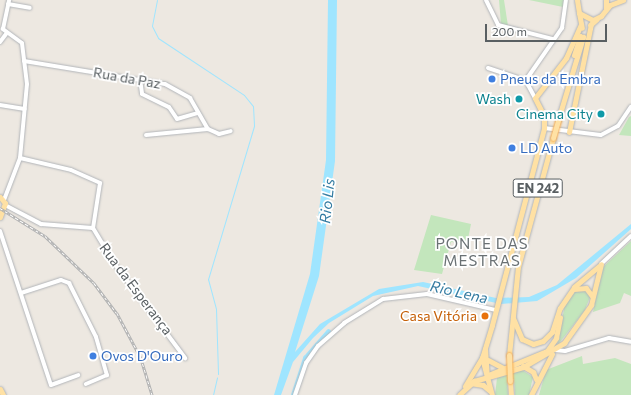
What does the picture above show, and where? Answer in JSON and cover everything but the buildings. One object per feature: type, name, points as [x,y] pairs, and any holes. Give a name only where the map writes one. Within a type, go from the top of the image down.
[{"type":"main road","name":"EN 242","points":[[512,395],[510,381],[511,316],[515,285],[562,105],[581,25],[577,0]]},
{"type":"main road","points":[[606,0],[606,8],[623,0]]},
{"type":"main road","name":"EN 242","points":[[562,105],[585,32],[606,8]]},
{"type":"main road","points":[[579,13],[585,18],[597,19]]},
{"type":"main road","points":[[569,132],[591,24]]},
{"type":"main road","points":[[535,98],[566,58],[581,25]]},
{"type":"main road","name":"EN 242","points":[[459,395],[467,385],[482,358],[497,309],[544,128],[544,116],[535,98]]},
{"type":"main road","points":[[0,217],[3,201]]},
{"type":"main road","points":[[511,316],[522,339],[537,344],[552,332],[562,304],[572,290],[601,264]]},
{"type":"main road","points":[[487,376],[524,366],[555,350],[564,343],[588,309],[593,297],[601,264]]},
{"type":"main road","points":[[572,290],[586,288],[593,297]]},
{"type":"main road","points":[[531,395],[536,380],[555,350],[555,340],[562,304]]},
{"type":"main road","points":[[467,385],[542,355],[555,340]]},
{"type":"main road","points":[[485,348],[487,376]]},
{"type":"main road","points":[[482,358],[491,393]]},
{"type":"main road","points":[[487,360],[504,369]]},
{"type":"main road","points":[[517,365],[524,366],[535,373],[536,380]]},
{"type":"main road","points":[[467,385],[483,385],[491,393]]},
{"type":"main road","points":[[0,388],[3,395]]},
{"type":"street","points":[[486,0],[498,25],[554,39]]},
{"type":"street","points":[[527,81],[538,59],[564,24],[566,0]]},
{"type":"street","points":[[30,8],[9,2],[3,25],[6,34],[21,42],[24,61],[24,109],[20,158],[3,201],[41,224],[93,228]]},
{"type":"street","points":[[0,42],[6,34]]},
{"type":"street","name":"Rua da Paz","points":[[24,61],[140,79],[180,90],[190,98],[208,129]]},
{"type":"street","points":[[488,68],[527,81],[535,98]]},
{"type":"street","points":[[140,79],[142,94],[169,107],[177,119],[198,113]]},
{"type":"street","points":[[0,105],[24,109]]},
{"type":"street","points":[[544,128],[590,136],[607,134],[618,126],[631,107]]},
{"type":"street","points":[[146,135],[208,129],[219,134],[231,131]]},
{"type":"street","name":"Rua da Esperança","points":[[20,158],[71,170],[100,183],[93,228],[114,263],[186,358]]},
{"type":"street","points":[[0,231],[51,385],[78,375]]},
{"type":"street","points":[[601,264],[631,236]]},
{"type":"street","points":[[21,293],[61,280],[69,283],[96,337],[107,376],[86,384]]},
{"type":"street","points":[[295,395],[306,363],[318,346],[344,323],[383,299],[427,294],[497,309]]},
{"type":"street","points":[[555,350],[609,338],[631,342]]},
{"type":"street","points":[[564,343],[569,348]]},
{"type":"green space","points":[[499,0],[504,0],[508,26],[501,24]]},
{"type":"green space","points":[[529,0],[564,0],[563,7]]},
{"type":"green space","points":[[631,116],[631,136],[619,135],[629,117]]},
{"type":"green space","points":[[431,215],[471,224],[467,244],[451,242],[442,274],[414,270]]},
{"type":"green space","points":[[631,241],[631,296],[624,293],[620,303],[593,312],[602,268]]},
{"type":"green space","points":[[585,289],[590,297],[585,310],[557,346],[565,304],[575,291]]},
{"type":"green space","points":[[582,356],[583,364],[615,358],[631,364],[631,395],[539,395],[546,370]]},
{"type":"green space","points":[[522,370],[533,377],[529,395],[515,395],[514,379],[507,380],[508,395],[495,395],[497,378]]},
{"type":"water","name":"Rio Lis","points":[[328,0],[337,0],[335,161],[319,276],[295,352],[320,324],[379,289],[423,282],[496,298],[529,297],[557,285],[631,224],[631,229],[576,278],[537,301],[501,304],[418,286],[373,296],[329,323],[313,338],[293,362],[281,395],[274,395],[310,274],[326,160]]},
{"type":"waterway","points":[[157,0],[152,26],[158,38],[244,95],[253,106],[254,126],[208,279],[216,309],[218,374]]},
{"type":"waterway","points":[[293,395],[305,358],[328,332]]},
{"type":"waterway","points":[[213,395],[217,377]]},
{"type":"railway","points":[[0,208],[45,236],[94,283],[117,313],[141,358],[152,395]]},
{"type":"place","name":"Pneus da Embra","points":[[492,79]]},
{"type":"place","name":"Wash","points":[[519,99]]},
{"type":"place","name":"Cinema City","points":[[601,114]]},
{"type":"place","name":"LD Auto","points":[[512,148]]},
{"type":"place","name":"Casa Vitória","points":[[485,316]]},
{"type":"place","name":"Ovos D'Ouro","points":[[93,356]]},
{"type":"district","name":"PONTE DAS MESTRAS","points":[[482,252]]},
{"type":"water label","name":"Rio Lena","points":[[459,292]]}]
